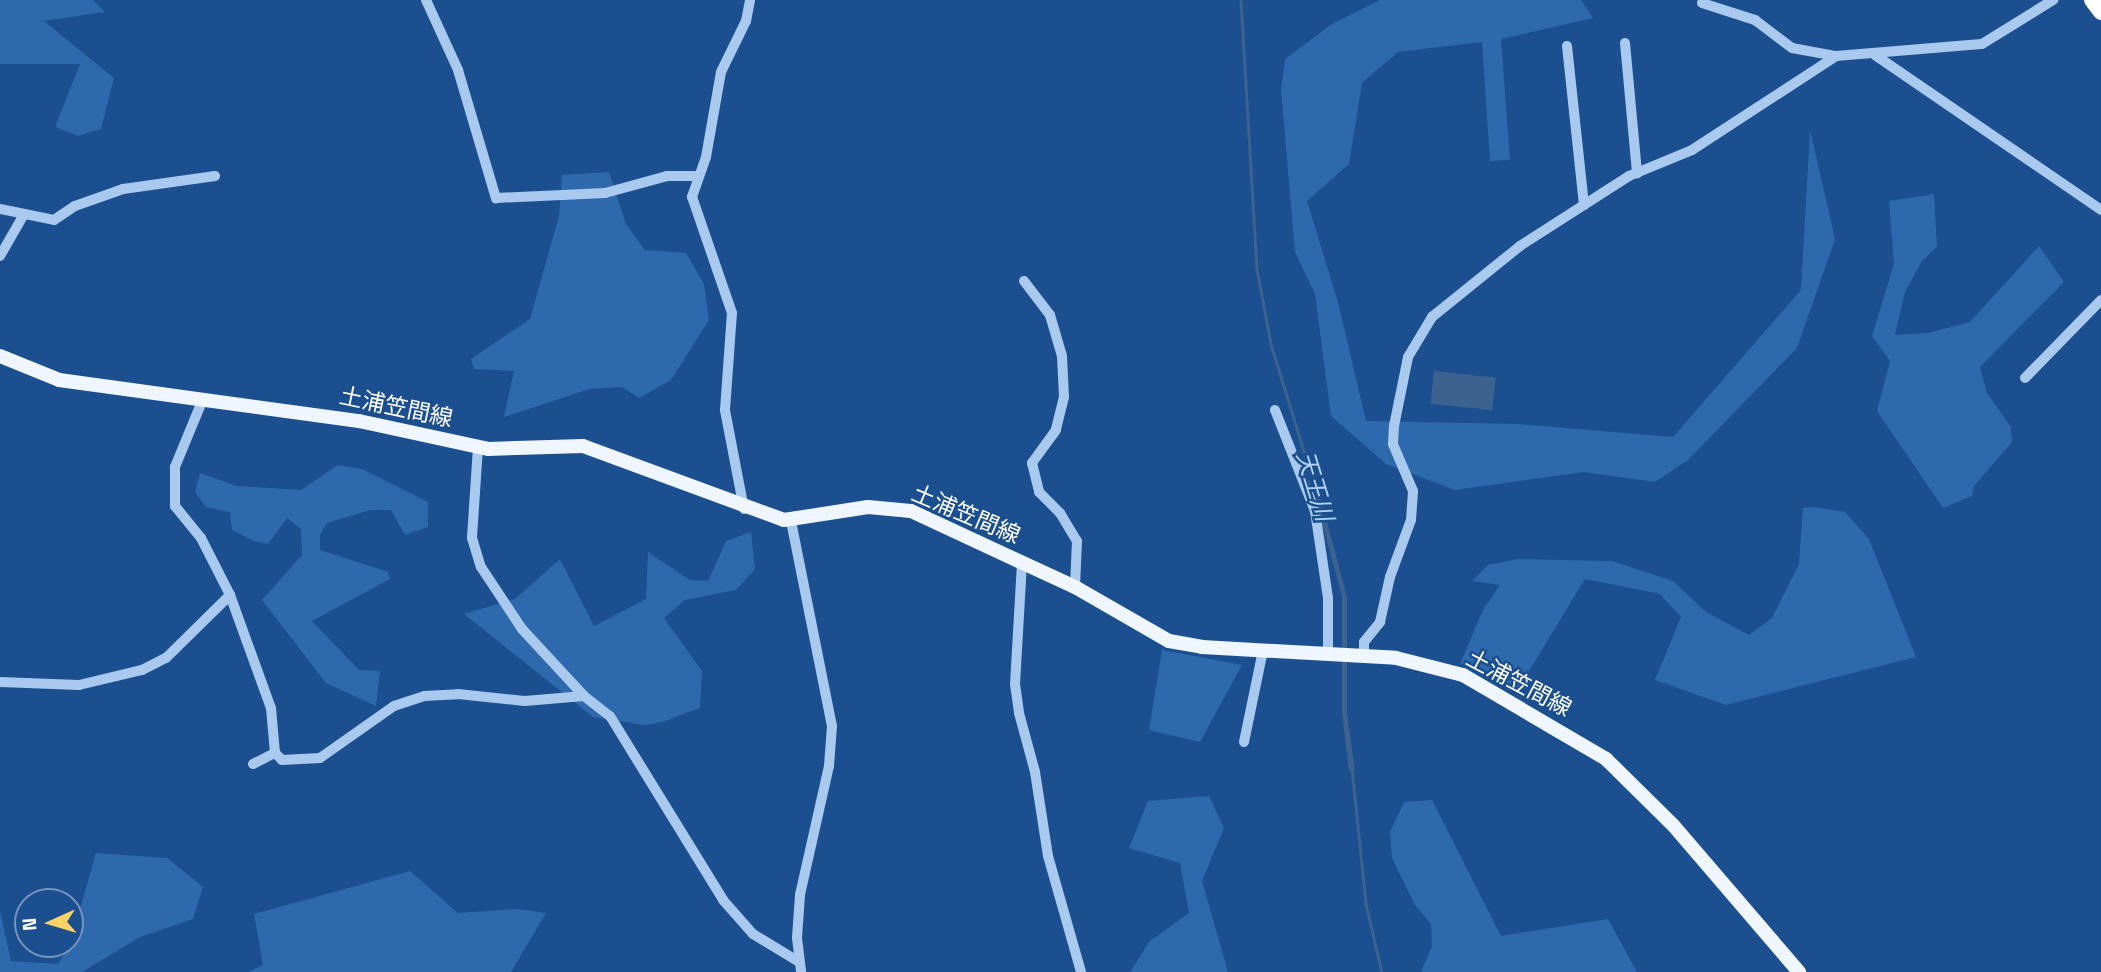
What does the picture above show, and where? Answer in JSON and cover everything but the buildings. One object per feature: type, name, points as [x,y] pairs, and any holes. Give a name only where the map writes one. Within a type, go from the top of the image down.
[{"type":"highway","points":[[2092,0],[2101,12]]},
{"type":"main road","name":"土浦笠間線","points":[[0,356],[59,380],[359,421],[478,447],[594,449],[744,509],[791,521],[868,507],[911,511],[1075,587],[1169,640],[1264,650],[1410,660],[1463,675],[1606,759],[1673,825],[1799,972]]},
{"type":"street","points":[[426,0],[458,70],[496,198],[604,193],[667,176],[698,176]]},
{"type":"street","points":[[744,509],[725,410],[732,313],[694,211],[698,176],[706,157],[721,72],[738,41],[750,0]]},
{"type":"street","points":[[1702,3],[1755,20],[1792,48],[1836,55],[1875,55],[1982,44],[2053,0]]},
{"type":"street","points":[[1625,43],[1637,173]]},
{"type":"street","points":[[1567,46],[1584,205]]},
{"type":"street","points":[[1359,656],[1364,642],[1380,622],[1390,577],[1411,520],[1410,479],[1393,444],[1399,388],[1408,357],[1419,334],[1452,299],[1520,246],[1637,173],[1692,150],[1836,55]]},
{"type":"street","points":[[1875,55],[2101,210]]},
{"type":"street","points":[[0,209],[23,216],[54,220],[75,206],[123,189],[215,176]]},
{"type":"street","points":[[0,256],[23,216]]},
{"type":"street","points":[[1024,281],[1050,315],[1062,356],[1064,397],[1056,430],[1032,464],[1039,492],[1060,513],[1077,541],[1075,587]]},
{"type":"street","points":[[2025,378],[2101,300]]},
{"type":"street","points":[[203,399],[175,467],[175,506],[201,538],[230,595],[271,708],[275,752],[290,763],[311,762],[394,706],[424,696],[458,694],[525,701],[584,696]]},
{"type":"street","points":[[1275,410],[1315,511],[1328,598],[1332,655]]},
{"type":"street","points":[[478,447],[472,538],[481,567],[522,629],[584,696],[610,716],[723,900],[753,934],[800,967]]},
{"type":"street","points":[[791,521],[832,726],[829,766],[800,895],[800,967]]},
{"type":"street","points":[[1022,563],[1015,684],[1019,713],[1035,772],[1048,856],[1081,972]]},
{"type":"street","points":[[0,682],[79,685],[142,670],[166,658],[230,595]]},
{"type":"street","points":[[1244,742],[1264,650]]},
{"type":"street","points":[[253,764],[275,752]]},
{"type":"shaded area","points":[[0,0],[93,0],[105,12],[44,21],[114,78],[101,129],[78,136],[55,127],[80,64],[0,64]]},
{"type":"shaded area","points":[[1380,0],[1581,0],[1593,18],[1501,39],[1510,160],[1490,161],[1482,42],[1398,52],[1362,83],[1349,164],[1307,201],[1338,302],[1366,421],[1518,424],[1673,437],[1801,290],[1810,130],[1835,239],[1797,348],[1688,460],[1655,482],[1584,472],[1455,490],[1386,464],[1331,416],[1315,294],[1295,252],[1281,89],[1285,59],[1332,24]]},
{"type":"shaded area","points":[[609,172],[626,224],[645,250],[686,253],[704,284],[709,320],[671,380],[639,398],[622,387],[589,389],[504,417],[514,371],[474,369],[471,359],[530,319],[559,216],[562,175]]},
{"type":"shaded area","points":[[1934,194],[1937,247],[1922,261],[1905,292],[1895,335],[1928,333],[1970,322],[2039,246],[2064,282],[1980,367],[1987,393],[2011,427],[2012,442],[1974,486],[1972,496],[1943,508],[1877,411],[1890,361],[1872,336],[1894,264],[1889,201]]},
{"type":"shaded area","points":[[1434,371],[1496,377],[1492,410],[1431,404]]},
{"type":"shaded area","points":[[338,465],[362,469],[428,502],[428,527],[405,535],[391,510],[370,510],[327,523],[320,535],[320,550],[388,572],[390,579],[312,621],[359,670],[380,671],[376,706],[326,683],[262,600],[302,555],[301,529],[287,518],[268,544],[254,541],[232,530],[230,512],[206,507],[195,492],[200,473],[237,486],[301,490]]},
{"type":"shaded area","points":[[1321,499],[1347,597],[1347,713],[1355,771],[1349,771],[1342,713],[1342,597],[1316,500]]},
{"type":"shaded area","points":[[1803,508],[1845,512],[1869,539],[1916,657],[1726,705],[1655,680],[1681,617],[1660,594],[1585,579],[1518,689],[1460,664],[1483,610],[1500,585],[1472,581],[1488,565],[1518,559],[1612,561],[1673,581],[1706,612],[1749,635],[1772,618],[1799,564]]},
{"type":"shaded area","points":[[751,532],[755,569],[736,590],[685,600],[664,618],[702,671],[700,708],[662,722],[645,725],[593,717],[464,614],[515,599],[560,559],[594,626],[646,599],[648,552],[690,580],[708,581],[726,541]]},
{"type":"shaded area","points":[[1162,650],[1242,665],[1200,742],[1149,730]]},
{"type":"shaded area","points":[[1209,796],[1224,828],[1202,881],[1228,972],[1130,972],[1150,941],[1189,913],[1180,863],[1129,848],[1148,801]]},
{"type":"shaded area","points":[[1432,800],[1501,936],[1608,919],[1637,972],[1421,972],[1432,946],[1431,924],[1415,905],[1392,858],[1390,832],[1404,802]]},
{"type":"shaded area","points":[[96,853],[167,858],[203,887],[193,919],[140,937],[82,972],[0,972],[0,911],[11,961],[58,964],[62,958],[84,958],[84,895]]},
{"type":"shaded area","points":[[410,871],[458,913],[518,909],[546,913],[511,972],[248,972],[263,965],[254,914]]},
{"type":"waterway","name":"天王川","points":[[1241,0],[1257,269],[1271,344],[1319,500]]},
{"type":"waterway","name":"天王川","points":[[1352,768],[1366,904],[1382,972]]}]
